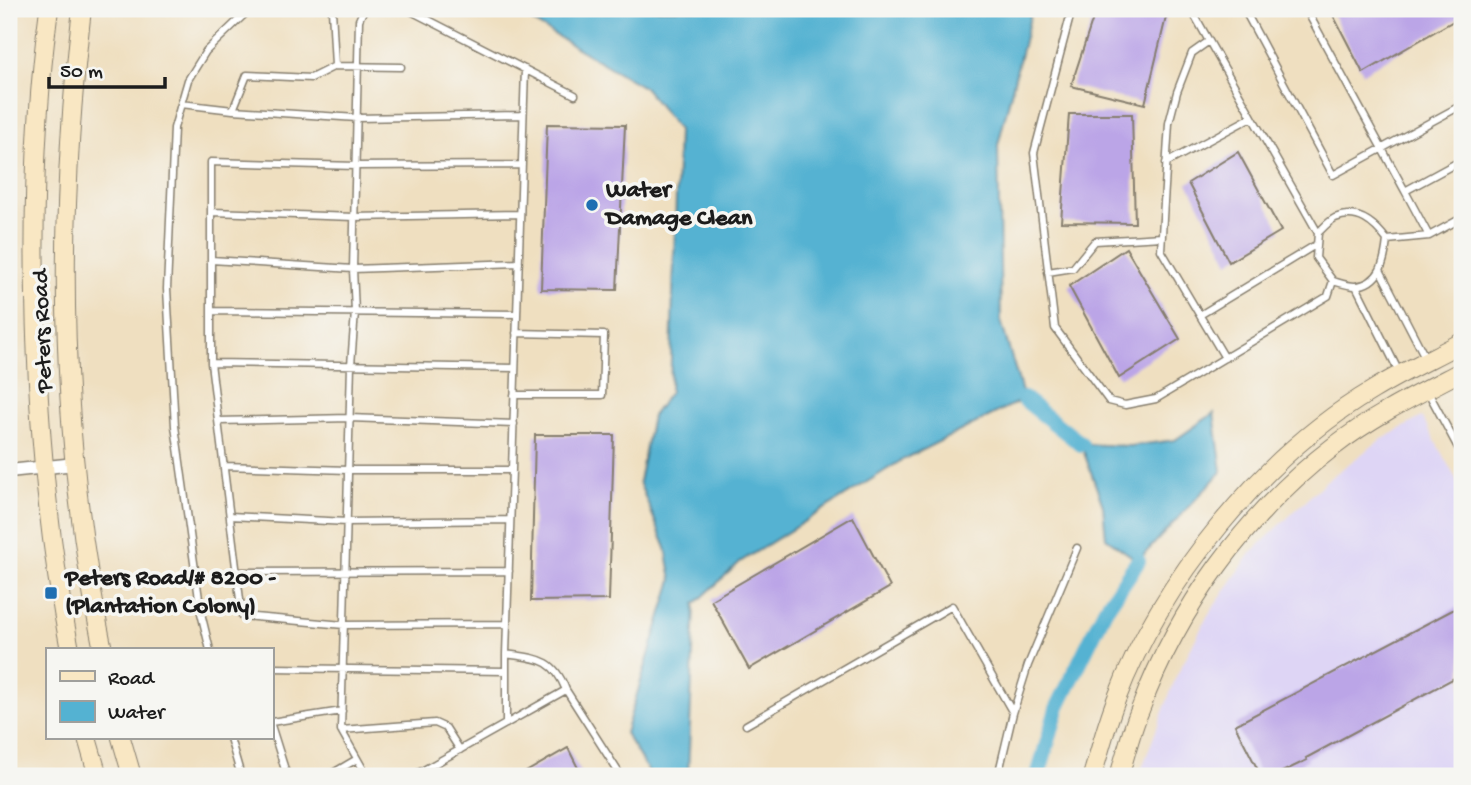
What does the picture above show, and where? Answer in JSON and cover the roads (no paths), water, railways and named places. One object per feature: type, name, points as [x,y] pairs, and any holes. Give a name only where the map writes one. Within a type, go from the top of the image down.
[{"type":"main road","name":"Peters Road","points":[[49,9],[40,75],[34,229],[36,368],[48,523],[70,648]]},
{"type":"main road","name":"Peters Road","points":[[82,9],[73,85],[65,223],[68,363],[82,522],[103,648]]},
{"type":"main road","points":[[1092,776],[1116,700],[1146,634],[1173,588],[1210,537],[1274,467],[1326,423],[1371,391],[1458,344]]},
{"type":"main road","points":[[1426,390],[1458,344]]},
{"type":"main road","points":[[1397,405],[1427,361]]},
{"type":"main road","points":[[1119,776],[1140,709],[1177,630],[1232,545],[1259,513],[1293,480],[1335,446],[1397,405],[1462,371]]},
{"type":"main road","points":[[88,740],[98,776]]},
{"type":"main road","points":[[122,740],[132,776]]},
{"type":"street","points":[[9,471],[75,464]]},
{"type":"lane","points":[[210,648],[201,613],[175,426],[167,289],[174,128],[188,80],[206,51],[250,9]]},
{"type":"lane","points":[[332,9],[335,66]]},
{"type":"lane","points":[[364,9],[359,20],[353,269],[355,312],[349,418],[341,730],[367,776]]},
{"type":"lane","points":[[407,9],[575,95]]},
{"type":"lane","points":[[1072,9],[1034,153],[1055,328],[1109,401],[1125,405],[1156,399],[1328,296],[1333,281]]},
{"type":"lane","points":[[1191,9],[1318,233],[1316,258],[1333,281],[1356,286],[1376,277],[1385,260],[1387,240],[1374,223],[1357,216],[1335,218],[1318,233]]},
{"type":"lane","points":[[1244,9],[1333,175],[1462,105]]},
{"type":"lane","points":[[1306,9],[1429,236]]},
{"type":"lane","points":[[1209,41],[1192,53],[1169,123],[1161,250],[1225,358]]},
{"type":"lane","points":[[233,110],[247,75],[311,78],[335,66],[401,67]]},
{"type":"lane","points":[[506,724],[525,69]]},
{"type":"lane","points":[[181,104],[357,118],[523,115]]},
{"type":"lane","points":[[1166,163],[1252,117]]},
{"type":"lane","points":[[1405,191],[1462,160]]},
{"type":"lane","points":[[507,624],[344,625],[243,616],[211,363],[211,162],[356,166],[522,165]]},
{"type":"lane","points":[[212,212],[354,217],[520,214]]},
{"type":"lane","points":[[1387,240],[1429,236],[1462,218]]},
{"type":"lane","points":[[1048,272],[1073,268],[1095,241],[1162,237]]},
{"type":"lane","points":[[1200,315],[1317,244]]},
{"type":"lane","points":[[211,260],[353,269],[519,263]]},
{"type":"lane","points":[[1380,270],[1427,361]]},
{"type":"lane","points":[[1356,286],[1401,375]]},
{"type":"lane","points":[[212,311],[517,314]]},
{"type":"lane","points":[[514,395],[602,395],[603,371],[604,335],[516,333]]},
{"type":"lane","points":[[211,363],[515,368]]},
{"type":"lane","points":[[1426,390],[1462,455]]},
{"type":"lane","points":[[219,421],[349,418],[514,424]]},
{"type":"lane","points":[[224,466],[348,470],[512,470]]},
{"type":"lane","points":[[230,516],[347,522],[510,520]]},
{"type":"lane","points":[[998,776],[1028,665],[1077,548]]},
{"type":"lane","points":[[237,572],[509,571]]},
{"type":"lane","points":[[746,724],[952,606],[1013,713]]},
{"type":"lane","points":[[506,654],[539,659],[559,673],[566,690],[621,776]]},
{"type":"lane","points":[[273,668],[506,671]]},
{"type":"lane","points":[[413,776],[566,690]]},
{"type":"lane","points":[[273,723],[342,711]]},
{"type":"lane","points":[[341,730],[435,723],[446,728],[460,750]]},
{"type":"lane","points":[[273,729],[288,776]]},
{"type":"lane","points":[[231,740],[241,776]]},
{"type":"lane","points":[[328,776],[357,759]]},
{"type":"water","points":[[511,9],[1032,9],[998,145],[1001,321],[1024,399],[902,460],[740,562],[695,604],[688,776],[651,776],[625,733],[672,580],[666,548],[639,482],[652,416],[670,392],[678,130],[645,88]]},
{"type":"water","points":[[1214,413],[1222,471],[1138,561],[1106,538],[1103,506],[1081,444],[1130,446],[1175,440]]},
{"type":"waterway","points":[[1024,399],[1081,444]]},
{"type":"waterway","points":[[1038,776],[1057,709],[1105,610],[1138,561]]},
{"type":"place","name":"Water Damage Clean","points":[[592,205]]},
{"type":"place","name":"Peters Road/# 8200 - (Plantation Colony)","points":[[51,593]]}]
